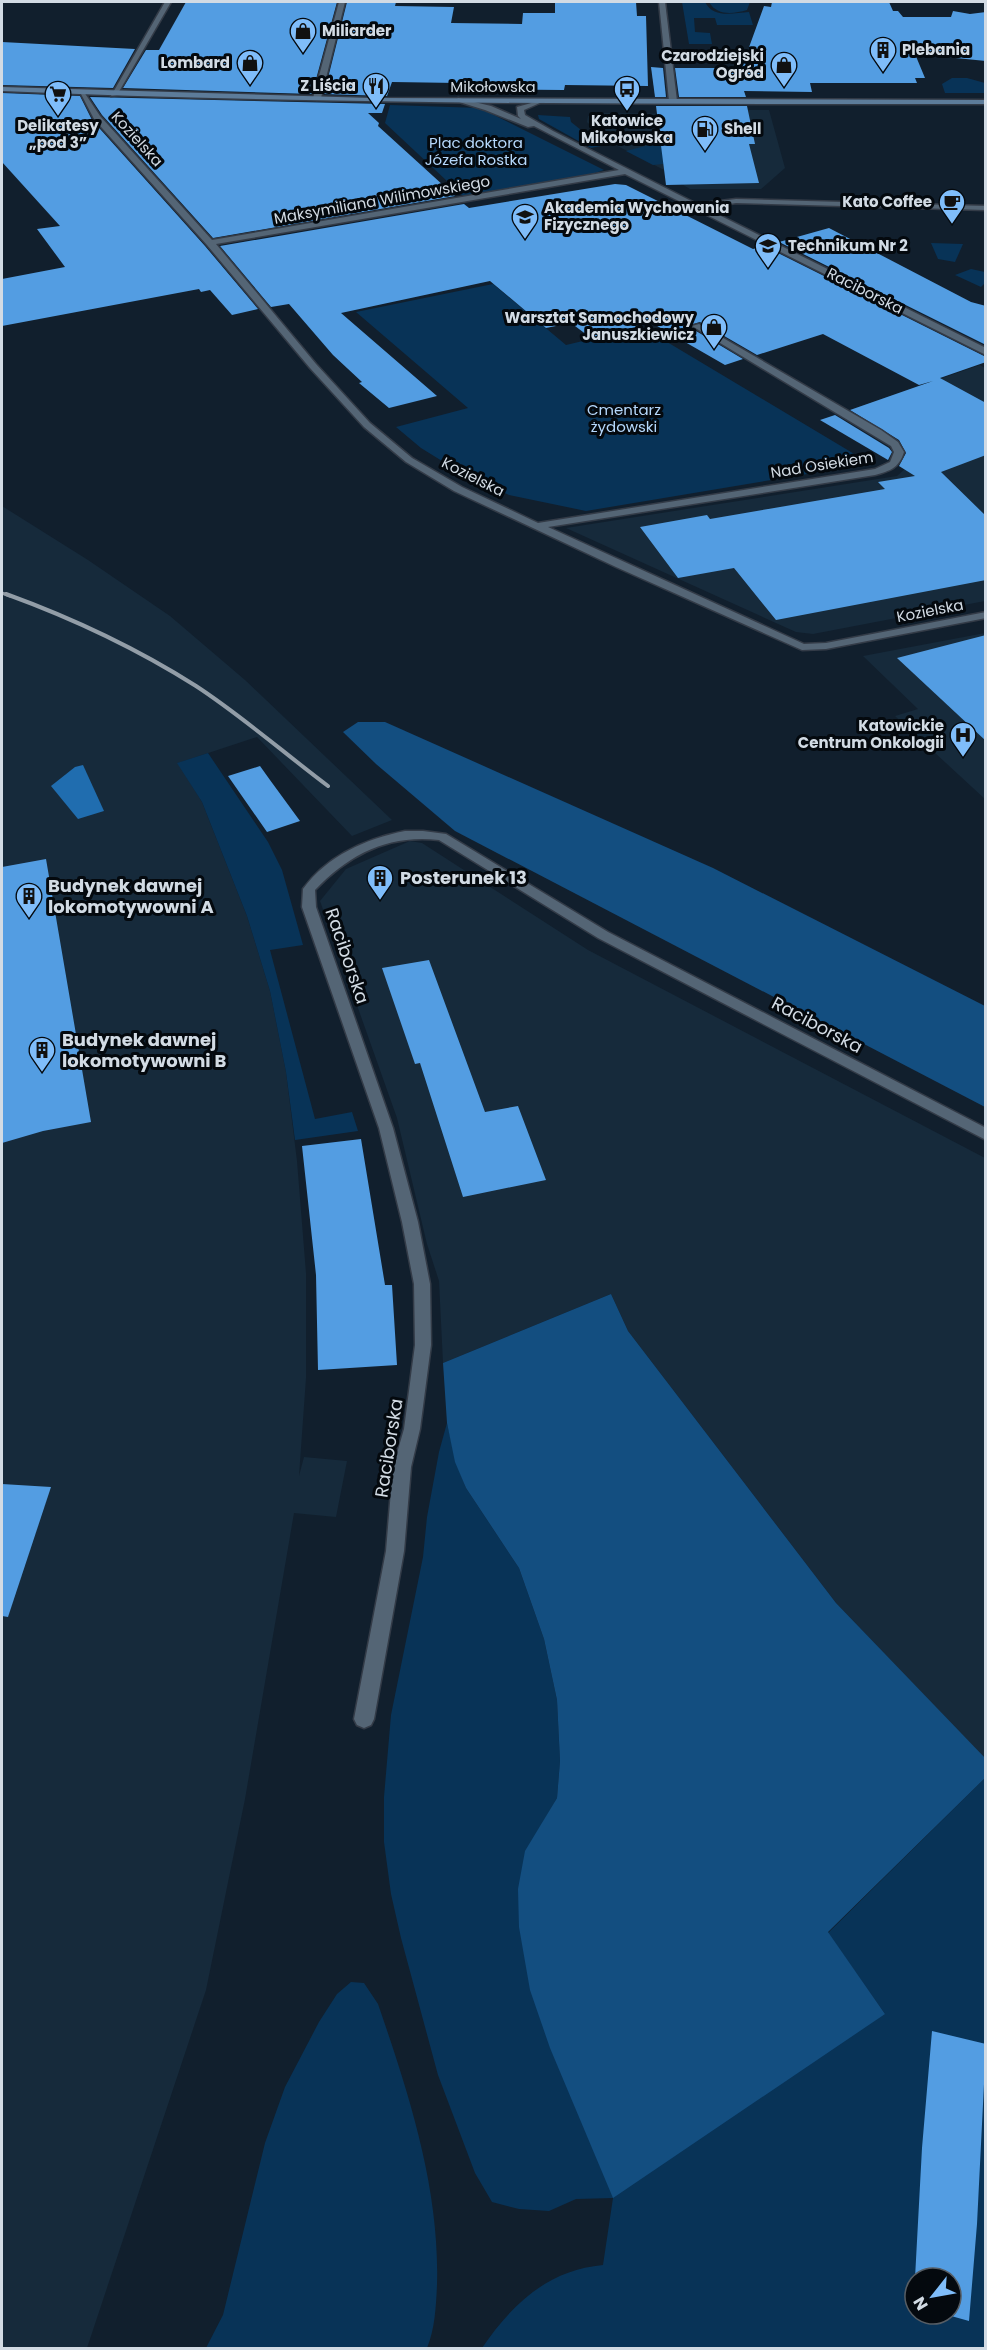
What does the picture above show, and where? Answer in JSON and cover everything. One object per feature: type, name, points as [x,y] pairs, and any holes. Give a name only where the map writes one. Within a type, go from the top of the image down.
[{"type":"main road","name":"Mikołowska","points":[[2,89],[113,94],[458,100],[986,102]]},
{"type":"street","points":[[113,94],[168,2]]},
{"type":"street","points":[[317,98],[342,2]]},
{"type":"street","points":[[662,2],[673,101]]},
{"type":"street","name":"Kozielska","points":[[82,93],[97,117],[210,243],[313,366],[368,425],[410,460],[458,489],[802,647],[826,646],[986,615]]},
{"type":"street","name":"Raciborska","points":[[458,100],[488,108],[550,133],[986,352]]},
{"type":"street","name":"Raciborska","points":[[540,100],[520,109],[522,116],[550,133]]},
{"type":"street","name":"Maksymiliana Wilimowskiego","points":[[210,243],[629,171]]},
{"type":"street","points":[[699,206],[736,201],[818,205],[986,207]]},
{"type":"street","name":"Nad Osiekiem","points":[[537,526],[876,472],[896,463],[899,452],[895,444],[878,432],[696,326]]},
{"type":"street","name":"Raciborska","points":[[364,1719],[395,1551],[402,1467],[412,1429],[423,1344],[422,1284],[410,1222],[386,1128],[309,907],[309,889],[323,871],[351,851],[399,836],[422,833],[442,837],[603,935],[986,1135]]},
{"type":"shaded area","name":"Shell","points":[[709,110],[769,110],[785,168],[761,189],[690,189],[668,176],[664,170],[604,139],[587,122],[588,116],[593,113],[691,114]]},
{"type":"shaded area","points":[[980,365],[985,368],[985,601],[813,634],[796,632],[566,528],[897,476],[925,451],[853,409]]},
{"type":"shaded area","points":[[2,506],[88,560],[170,616],[245,680],[392,820],[352,836],[257,737],[178,763],[202,802],[247,916],[270,991],[286,1072],[297,1161],[306,1273],[306,1378],[299,1476],[304,1457],[347,1461],[336,1517],[294,1513],[245,1799],[206,1990],[87,2348],[2,2348]]},
{"type":"shaded area","name":"Katowickie Centrum Onkologii","points":[[985,633],[985,799],[895,716],[918,709],[863,656]]},
{"type":"shaded area","points":[[358,722],[385,722],[713,868],[985,1006],[985,1107],[455,831],[376,764],[343,732]]},
{"type":"shaded area","points":[[83,765],[104,811],[78,819],[51,786],[75,767]]},
{"type":"shaded area","points":[[410,841],[422,843],[588,950],[985,1158],[985,1759],[836,1603],[628,1331],[611,1294],[443,1363],[439,1281],[427,1244],[397,1118],[320,901],[346,869]]},
{"type":"shaded area","points":[[611,1294],[628,1331],[836,1603],[986,1759],[985,1778],[828,1932],[885,2014],[613,2198],[550,2048],[530,1990],[519,1927],[518,1889],[525,1851],[557,1798],[560,1761],[557,1700],[544,1639],[519,1568],[466,1488],[455,1462],[447,1423],[443,1363]]},
{"type":"green space","points":[[682,2],[705,2],[713,11],[719,13],[749,12],[753,25],[717,25],[715,18],[694,18],[695,32],[710,33],[712,44],[689,44]]},
{"type":"green space","points":[[709,2],[750,2],[747,10],[731,13],[716,10]]},
{"type":"green space","points":[[952,78],[967,78],[985,83],[985,93],[945,93],[942,84]]},
{"type":"green space","name":"Plac doktora Józefa Rostka","points":[[390,105],[480,108],[604,170],[589,175],[463,196],[385,123]]},
{"type":"green space","points":[[538,115],[570,117],[571,122],[601,146],[591,148],[539,119]]},
{"type":"green space","points":[[660,142],[676,142],[702,160],[653,165],[626,151]]},
{"type":"green space","points":[[931,243],[963,244],[955,262],[938,259]]},
{"type":"green space","points":[[971,269],[985,272],[985,283],[981,287],[955,275]]},
{"type":"green space","name":"Cmentarz żydowski","points":[[493,284],[566,345],[642,327],[866,461],[861,465],[586,511],[509,495],[455,469],[421,448],[396,427],[468,408],[356,312]]},
{"type":"green space","points":[[208,753],[268,842],[282,870],[303,945],[270,950],[315,1119],[352,1112],[358,1131],[295,1140],[286,1072],[270,991],[247,916],[202,802],[177,763]]},
{"type":"green space","points":[[447,1423],[456,1462],[466,1488],[519,1568],[544,1639],[557,1700],[560,1761],[557,1798],[543,1822],[885,2014],[828,1933],[985,1778],[985,2348],[482,2348],[506,2317],[533,2292],[565,2274],[603,2265],[613,2198],[576,2199],[549,2211],[519,2209],[492,2202],[475,2173],[438,2075],[401,1938],[391,1894],[384,1842],[384,1797],[391,1715],[423,1557],[427,1517]]},
{"type":"green space","points":[[351,1982],[364,1983],[378,2004],[401,2072],[428,2178],[437,2249],[436,2309],[430,2341],[427,2348],[206,2348],[223,2315],[265,2143],[285,2087],[319,2022],[337,1994]]},
{"type":"building","points":[[186,2],[337,2],[312,94],[123,88],[146,50],[159,50]]},
{"type":"building","points":[[347,2],[396,2],[395,6],[454,7],[451,23],[522,24],[523,13],[555,13],[555,2],[636,2],[637,16],[646,16],[648,86],[565,85],[564,90],[457,89],[458,83],[392,82],[387,96],[324,94]]},
{"type":"building","points":[[772,2],[889,2],[893,11],[898,11],[903,17],[951,17],[953,11],[970,14],[986,12],[986,61],[915,54],[925,78],[915,78],[917,83],[810,83],[812,92],[744,91],[746,97],[679,97],[675,68],[740,68],[740,72],[764,6],[771,7]]},
{"type":"building","points":[[2,42],[135,49],[113,88],[2,85]]},
{"type":"building","points":[[651,67],[663,68],[666,97],[655,97]]},
{"type":"building","points":[[2,93],[80,96],[92,120],[258,309],[232,315],[210,290],[201,292],[199,289],[2,326],[2,279],[65,267],[37,229],[60,226],[2,162]]},
{"type":"building","points":[[90,97],[385,104],[382,113],[368,113],[379,123],[378,126],[455,196],[213,238],[102,115]]},
{"type":"building","points":[[656,106],[747,106],[755,144],[749,144],[759,183],[666,185]]},
{"type":"building","points":[[615,184],[626,185],[753,249],[764,246],[986,357],[986,362],[940,378],[986,403],[986,455],[941,472],[986,516],[986,580],[776,620],[734,568],[678,578],[640,527],[707,515],[710,519],[885,489],[878,482],[915,476],[899,466],[906,453],[899,440],[850,410],[933,381],[919,385],[823,334],[757,355],[700,322],[690,325],[691,328],[743,359],[725,365],[652,323],[591,338],[571,323],[546,328],[490,281],[341,313],[437,396],[389,408],[359,383],[362,382],[333,355],[289,304],[271,307],[220,246],[464,204],[469,208]]},
{"type":"building","points":[[829,228],[971,302],[986,306],[986,345],[779,242]]},
{"type":"building","points":[[835,415],[889,448],[892,452],[888,460],[820,420]]},
{"type":"building","points":[[986,635],[986,741],[897,658]]},
{"type":"building","points":[[260,766],[300,821],[267,832],[228,776]]},
{"type":"building","name":"Budynek dawnej lokomotywowni B","points":[[46,859],[91,1122],[43,1131],[2,1143],[2,867]]},
{"type":"building","points":[[429,960],[485,1112],[518,1106],[546,1180],[463,1197],[420,1063],[415,1064],[382,968]]},
{"type":"building","points":[[361,1139],[385,1285],[392,1285],[397,1365],[318,1370],[316,1275],[302,1146]]},
{"type":"building","points":[[2,1484],[51,1487],[8,1617],[2,1616]]},
{"type":"building","points":[[932,2031],[986,2044],[977,2224],[969,2321],[963,2319],[963,2266],[916,2266],[922,2148]]},
{"type":"railway","points":[[2,593],[10,596]]},
{"type":"railway","points":[[6,594],[103,635],[173,672],[230,710],[328,786]]},
{"type":"place","name":"Miliarder","points":[[303,54]]},
{"type":"place","name":"Plebania","points":[[883,73]]},
{"type":"place","name":"Lombard","points":[[250,86]]},
{"type":"place","name":"Czarodziejski Ogród","points":[[784,88]]},
{"type":"place","name":"Z Liścia","points":[[376,109]]},
{"type":"place","name":"Katowice Mikołowska","points":[[627,112]]},
{"type":"place","name":"Delikatesy „pod 3”","points":[[58,117]]},
{"type":"place","name":"Shell","points":[[705,152]]},
{"type":"place","name":"Kato Coffee","points":[[952,225]]},
{"type":"place","name":"Akademia Wychowania Fizycznego","points":[[525,240]]},
{"type":"place","name":"Technikum Nr 2","points":[[768,269]]},
{"type":"place","name":"Warsztat Samochodowy Januszkiewicz","points":[[714,350]]},
{"type":"place","name":"Katowickie Centrum Onkologii","points":[[963,758]]},
{"type":"place","name":"Posterunek 13","points":[[380,901]]},
{"type":"place","name":"Budynek dawnej lokomotywowni A","points":[[29,919]]},
{"type":"place","name":"Budynek dawnej lokomotywowni B","points":[[42,1073]]}]
